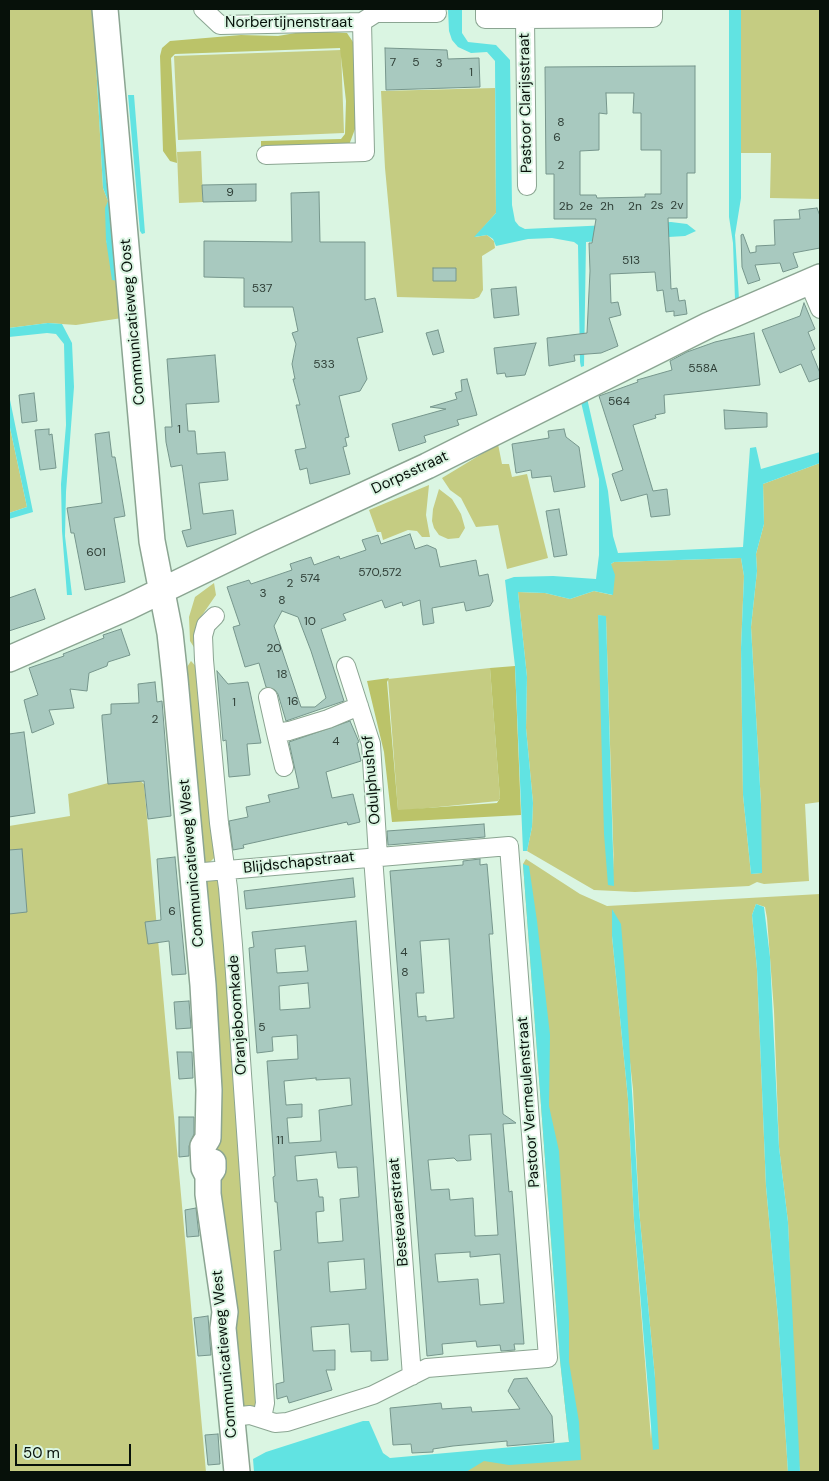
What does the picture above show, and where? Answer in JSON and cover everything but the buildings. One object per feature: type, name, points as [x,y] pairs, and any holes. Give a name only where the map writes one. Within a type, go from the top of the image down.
[{"type":"street","name":"Communicatieweg Oost","points":[[109,9],[110,53],[152,541],[161,590]]},
{"type":"street","name":"Norbertijnenstraat","points":[[203,9],[220,25],[372,15],[365,152],[266,155]]},
{"type":"street","points":[[485,9],[485,19],[653,13]]},
{"type":"street","points":[[372,15],[437,13]]},
{"type":"street","name":"Pastoor Clarijsstraat","points":[[525,19],[527,186]]},
{"type":"street","name":"Dorpsstraat","points":[[9,659],[128,607],[427,466],[709,325],[815,280],[820,309]]},
{"type":"street","name":"Communicatieweg West","points":[[161,590],[170,632],[175,679],[205,1019],[209,1090],[208,1138],[213,1147],[213,1169],[208,1176],[208,1194],[225,1312],[223,1328],[237,1472]]},
{"type":"street","name":"Oranjeboomkade","points":[[215,616],[206,625],[203,636],[219,823],[226,870],[246,1125],[264,1393],[262,1418]]},
{"type":"street","name":"Odulphushof","points":[[346,666],[371,744],[375,856]]},
{"type":"street","points":[[268,698],[284,768]]},
{"type":"street","points":[[276,733],[328,719],[359,706]]},
{"type":"street","name":"Pastoor Vermeulenstraat","points":[[375,856],[509,846],[548,1358],[428,1368],[412,1376]]},
{"type":"street","name":"Blijdschapstraat","points":[[192,873],[375,856]]},
{"type":"street","name":"Bestevaerstraat","points":[[375,856],[412,1376]]},
{"type":"street","points":[[231,1417],[250,1415],[276,1423],[298,1419],[373,1395],[412,1376]]},
{"type":"green space","points":[[9,9],[93,9],[103,188],[108,201],[106,240],[119,281],[122,318],[76,325],[48,323],[9,328]]},
{"type":"green space","points":[[741,9],[820,9],[820,199],[770,198],[771,153],[741,153]]},
{"type":"green space","points":[[307,31],[347,33],[357,48],[355,129],[349,145],[330,148],[261,146],[261,141],[341,139],[345,134],[346,101],[340,48],[175,54],[171,58],[177,163],[170,161],[163,151],[160,56],[162,48],[170,41],[241,35],[278,36]]},
{"type":"green space","points":[[341,50],[344,133],[178,140],[174,56]]},
{"type":"green space","points":[[495,88],[496,213],[475,237],[487,235],[494,241],[495,248],[482,256],[483,290],[479,297],[474,299],[397,297],[385,168],[381,91]]},
{"type":"green space","points":[[201,151],[203,202],[179,203],[177,152]]},
{"type":"green space","points":[[9,423],[27,507],[9,513]]},
{"type":"green space","points":[[498,444],[502,464],[509,464],[512,477],[527,474],[548,558],[507,569],[498,525],[476,527],[461,498],[450,490],[442,478]]},
{"type":"green space","points":[[820,463],[820,802],[805,804],[809,881],[764,884],[757,882],[749,886],[635,892],[594,890],[527,851],[532,827],[533,803],[526,728],[527,677],[518,592],[545,593],[570,599],[594,591],[612,595],[611,564],[614,562],[741,558],[744,576],[741,648],[743,795],[751,874],[761,873],[761,804],[751,627],[757,571],[756,554],[764,524],[763,484]],"holes":[[[598,615],[606,617],[614,871]]]},
{"type":"green space","points":[[429,485],[426,515],[430,537],[422,537],[417,531],[408,530],[383,540],[381,532],[377,532],[369,510]]},
{"type":"green space","points":[[439,489],[452,499],[461,514],[465,528],[459,538],[448,539],[439,535],[434,528],[432,521],[433,509]]},
{"type":"green space","points":[[214,583],[216,595],[196,624],[201,658],[190,641],[189,617],[195,597]]},
{"type":"green space","points":[[191,661],[201,672],[216,856],[207,865],[204,865],[185,670]]},
{"type":"green space","points":[[515,666],[521,815],[392,822],[384,752],[367,681],[389,678],[387,682],[398,810],[497,803],[500,798],[490,668]]},
{"type":"green space","points":[[490,668],[500,798],[498,801],[398,811],[388,679]]},
{"type":"green space","points":[[139,780],[144,784],[206,1472],[9,1472],[9,826],[70,816],[68,794],[108,783]]},
{"type":"green space","points":[[526,859],[580,894],[607,906],[820,894],[820,1472],[800,1472],[797,1452],[788,1222],[779,1147],[774,1011],[767,918],[765,907],[756,904],[752,915],[757,969],[766,1186],[778,1318],[788,1472],[457,1472],[464,1461],[569,1442],[560,1360],[523,864]],"holes":[[[613,910],[633,1089],[639,1210],[655,1378],[651,1439],[634,1220],[628,1099],[612,936]]]},
{"type":"green space","points":[[217,878],[220,884],[257,1398],[256,1406],[253,1408],[241,1408],[217,1167],[204,880]]},
{"type":"water","points":[[93,9],[97,9],[106,181],[112,195],[111,225],[114,260],[119,281],[112,280],[106,240],[105,208],[108,201],[103,188]]},
{"type":"water","points":[[448,9],[462,9],[462,33],[468,42],[496,45],[510,60],[512,205],[515,221],[519,226],[525,229],[671,222],[687,224],[696,231],[685,236],[586,242],[584,366],[581,367],[580,362],[578,245],[574,242],[552,238],[528,239],[496,246],[493,239],[487,235],[474,237],[496,213],[495,61],[487,52],[471,53],[458,47],[452,40],[449,31]]},
{"type":"water","points":[[729,9],[741,9],[741,198],[735,235],[739,299],[735,300],[733,243],[729,217]]},
{"type":"water","points":[[128,95],[134,95],[145,233],[142,234],[140,231]]},
{"type":"water","points":[[48,323],[62,324],[72,343],[74,387],[66,492],[65,536],[72,595],[67,595],[62,531],[61,484],[66,425],[64,344],[56,334],[47,333],[9,337],[9,328]]},
{"type":"water","points":[[9,395],[33,512],[9,519],[9,513],[27,507],[9,423]]},
{"type":"water","points":[[587,398],[608,491],[613,536],[618,553],[743,547],[750,448],[756,447],[761,469],[820,452],[820,463],[763,484],[764,524],[756,554],[757,571],[751,627],[761,804],[762,873],[751,874],[743,795],[741,648],[744,576],[741,558],[614,562],[611,564],[615,575],[613,595],[594,591],[570,599],[545,593],[518,592],[527,677],[526,728],[533,803],[532,827],[527,851],[523,851],[515,666],[505,580],[514,577],[553,576],[596,579],[599,555],[599,479],[581,402]]},
{"type":"water","points":[[598,615],[606,616],[614,886],[608,885],[604,834]]},
{"type":"water","points":[[523,864],[529,866],[550,1035],[549,1106],[559,1151],[569,1321],[569,1362],[579,1422],[581,1460],[509,1465],[484,1461],[466,1472],[254,1472],[253,1459],[266,1452],[363,1421],[369,1421],[383,1453],[390,1458],[569,1442],[560,1360]]},
{"type":"water","points":[[756,904],[764,907],[770,957],[779,1147],[788,1222],[800,1472],[788,1472],[778,1318],[766,1186],[757,969],[752,915]]},
{"type":"water","points":[[612,909],[621,924],[625,973],[639,1210],[655,1378],[659,1449],[653,1450],[634,1220],[628,1099],[612,936]]}]
